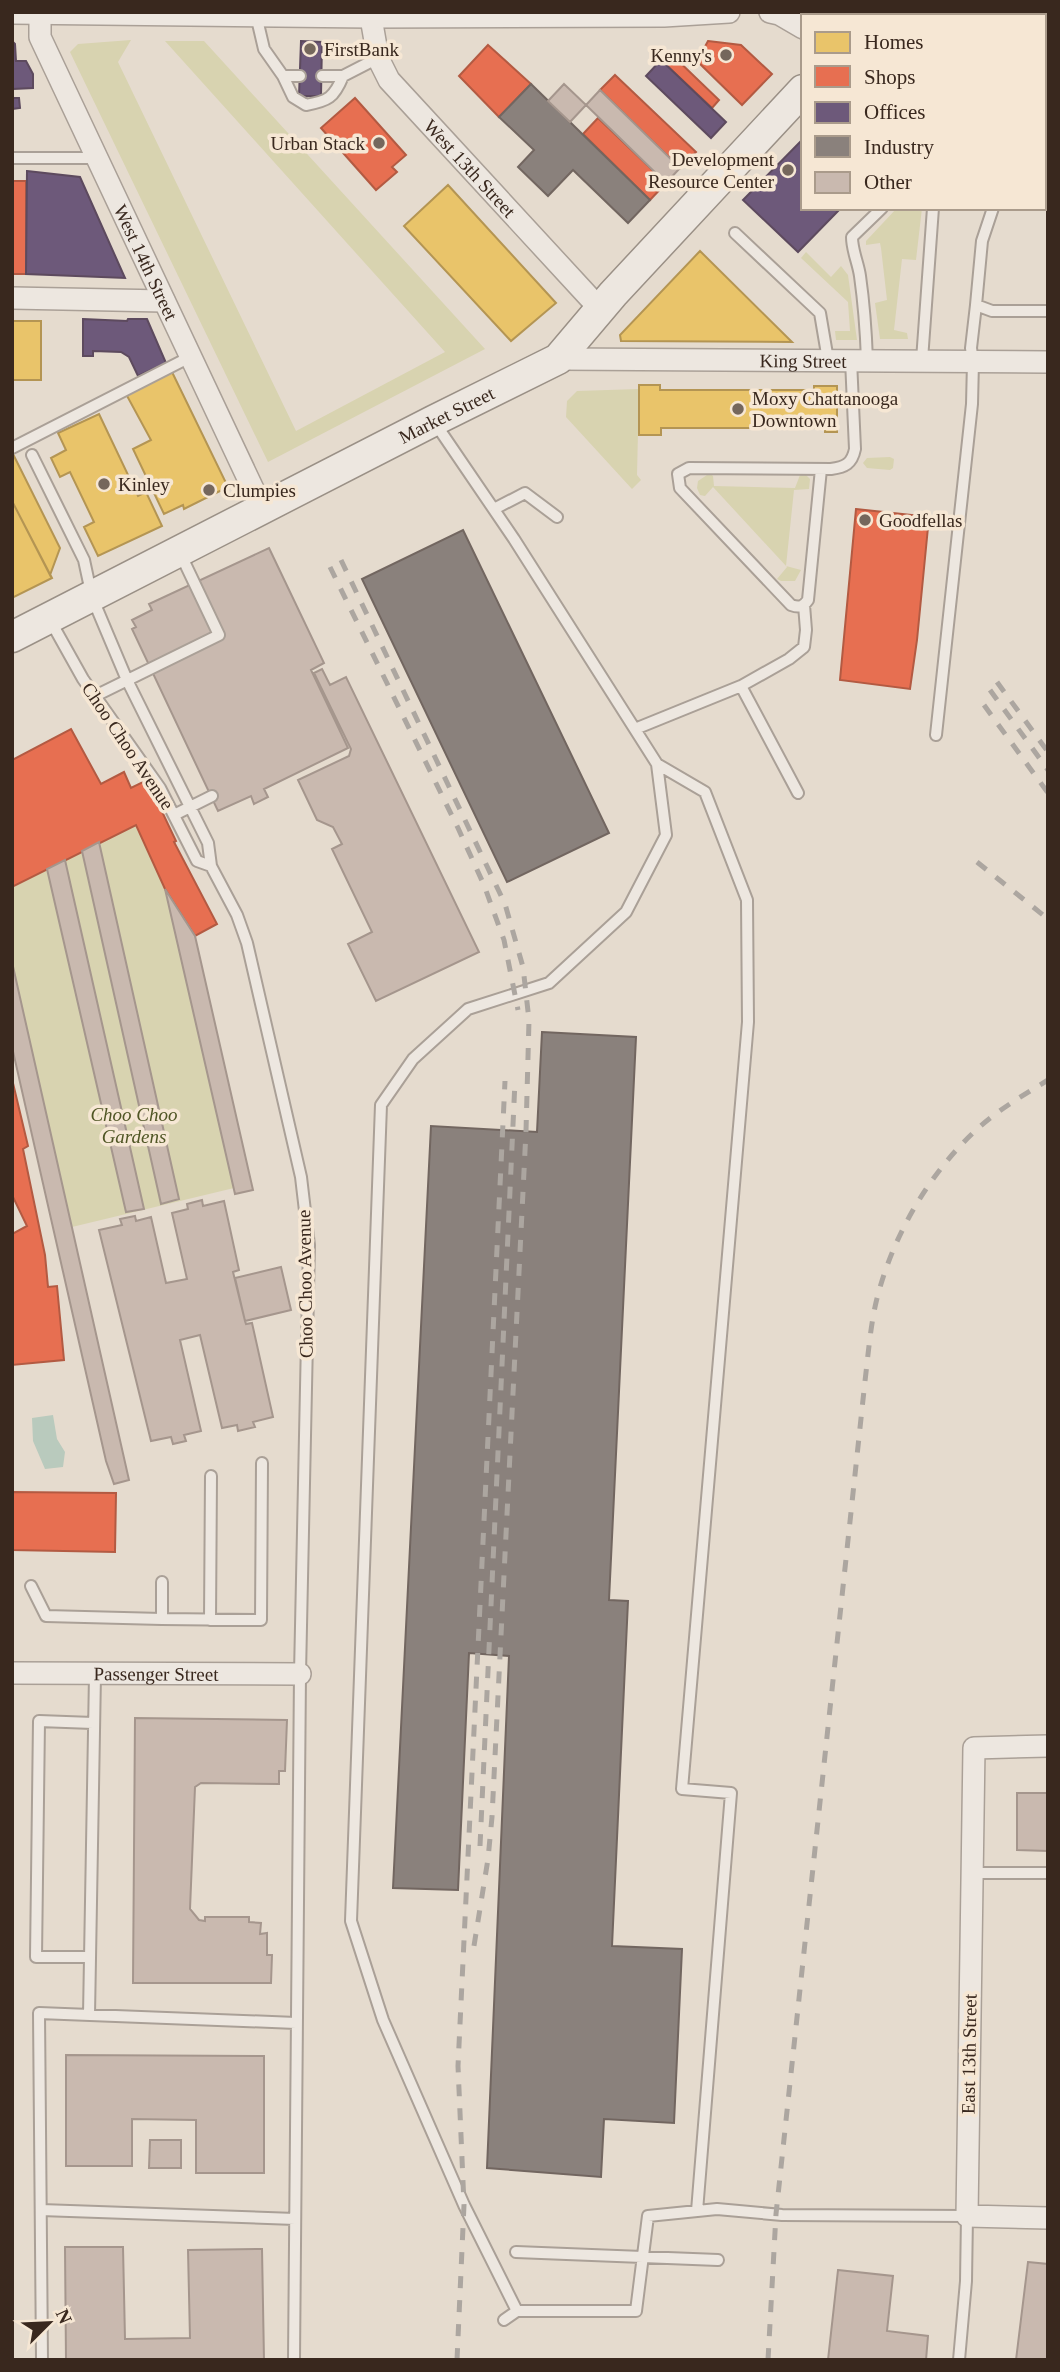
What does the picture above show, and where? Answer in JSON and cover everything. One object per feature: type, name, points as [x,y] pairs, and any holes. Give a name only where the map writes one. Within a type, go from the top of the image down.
[{"type":"main road","name":"Market Street","points":[[12,637],[558,359],[600,309],[801,92]]},
{"type":"street","points":[[12,13],[256,15],[729,12]]},
{"type":"street","points":[[770,12],[801,27]]},
{"type":"street","name":"West 14th Street","points":[[40,13],[40,37],[262,508]]},
{"type":"street","name":"West 13th Street","points":[[370,14],[378,58],[389,80],[600,309]]},
{"type":"street","points":[[12,298],[164,302]]},
{"type":"street","name":"King Street","points":[[558,359],[1048,362]]},
{"type":"street","name":"Passenger Street","points":[[12,1674],[300,1674]]},
{"type":"street","name":"East 13th Street","points":[[967,2216],[974,1748],[1048,1746]]},
{"type":"street","points":[[967,2216],[1048,2218]]},
{"type":"lane","points":[[256,15],[264,49],[283,76],[293,97],[306,105],[325,101],[337,91],[343,76]]},
{"type":"lane","points":[[322,76],[343,76],[378,58]]},
{"type":"lane","points":[[283,76],[300,76]]},
{"type":"lane","points":[[12,158],[96,158]]},
{"type":"lane","points":[[804,606],[791,605],[680,488],[678,474],[689,468],[841,468],[853,459],[865,309],[852,237],[880,210]]},
{"type":"lane","points":[[922,360],[933,210]]},
{"type":"lane","points":[[936,735],[972,404],[971,348],[982,241],[992,210]]},
{"type":"lane","points":[[735,233],[820,313],[828,360]]},
{"type":"lane","points":[[976,305],[992,311],[1048,311]]},
{"type":"lane","points":[[12,448],[190,358]]},
{"type":"lane","points":[[433,421],[494,509],[657,764],[666,835],[626,912],[549,983],[468,1009],[412,1059],[381,1105],[351,1921],[383,2020],[464,2205],[517,2311]]},
{"type":"lane","name":"Choo Choo Avenue","points":[[33,455],[84,560],[92,597],[127,680],[208,844],[211,866],[237,915],[247,943],[301,1177],[309,1245],[300,1674],[294,2360]]},
{"type":"lane","points":[[635,729],[741,686],[789,659],[804,647],[804,606],[808,600],[821,469]]},
{"type":"lane","points":[[494,509],[525,493],[557,517]]},
{"type":"lane","points":[[95,696],[219,635],[179,551]]},
{"type":"lane","name":"Choo Choo Avenue","points":[[49,619],[95,696],[153,777],[197,861],[211,866]]},
{"type":"lane","points":[[741,686],[798,793]]},
{"type":"lane","points":[[657,764],[705,792],[747,900],[748,1022],[682,1789],[731,1793],[697,2211]]},
{"type":"lane","points":[[174,815],[212,796]]},
{"type":"lane","points":[[31,1586],[46,1616],[261,1620],[262,1463]]},
{"type":"lane","points":[[209,1620],[211,1476]]},
{"type":"lane","points":[[162,1582],[162,1619]]},
{"type":"lane","points":[[89,2015],[95,1675]]},
{"type":"lane","points":[[90,1957],[36,1956],[39,1721],[93,1723]]},
{"type":"lane","points":[[972,1873],[1048,1873]]},
{"type":"lane","points":[[42,2360],[39,2013],[296,2023]]},
{"type":"lane","points":[[504,2320],[517,2311],[636,2311],[648,2216],[717,2209],[782,2215],[967,2216]]},
{"type":"lane","points":[[40,2210],[295,2219]]},
{"type":"lane","name":"East 13th Street","points":[[959,2360],[966,2281],[967,2216]]},
{"type":"lane","points":[[516,2252],[718,2260]]},
{"type":"green space","points":[[131,40],[118,62],[296,431],[445,352],[165,41],[204,41],[485,349],[268,462],[70,52],[78,44]]},
{"type":"green space","points":[[895,210],[922,210],[916,260],[902,259],[894,330],[907,333],[908,339],[880,339],[875,303],[887,300],[881,248],[880,243],[866,245],[866,241]]},
{"type":"green space","points":[[806,252],[831,277],[841,266],[848,275],[857,340],[836,340],[835,331],[850,331],[848,302],[801,258]]},
{"type":"green space","points":[[639,389],[637,475],[641,480],[632,489],[566,417],[567,401],[577,391]]},
{"type":"green space","points":[[867,458],[894,459],[893,468],[890,470],[867,468],[863,463]]},
{"type":"green space","points":[[710,473],[714,486],[795,488],[800,475],[806,475],[810,479],[809,489],[794,490],[786,566],[713,487],[705,496],[700,495],[698,481]]},
{"type":"green space","points":[[786,566],[801,570],[795,581],[777,579]]},
{"type":"green space","name":"Choo Choo Gardens","points":[[136,825],[165,889],[234,1188],[72,1227],[12,962],[12,887]]},
{"type":"shaded area","points":[[53,1415],[57,1439],[65,1452],[63,1467],[45,1469],[33,1441],[32,1418]]},
{"type":"building: Homes","points":[[448,185],[556,303],[511,341],[404,226]]},
{"type":"building: Homes","points":[[700,251],[792,342],[621,341],[620,335]]},
{"type":"building: Homes","points":[[12,321],[41,321],[41,380],[12,380]]},
{"type":"building: Homes","points":[[172,372],[228,487],[184,509],[183,505],[164,514],[133,449],[151,440],[126,394]]},
{"type":"building: Homes","name":"Moxy Chattanooga Downtown","points":[[639,385],[660,385],[660,390],[814,390],[814,386],[837,386],[837,432],[825,432],[825,428],[661,428],[661,435],[639,435]]},
{"type":"building: Homes","name":"Kinley","points":[[99,414],[138,496],[146,492],[162,526],[98,556],[84,527],[94,522],[70,472],[60,477],[51,458],[66,450],[58,433]]},
{"type":"building: Homes","points":[[13,454],[60,548],[50,575],[12,501]]},
{"type":"building: Homes","points":[[12,501],[52,578],[12,598]]},
{"type":"building: Shops","points":[[708,41],[741,45],[772,74],[742,105],[697,61]]},
{"type":"building: Shops","points":[[488,45],[531,84],[499,117],[459,76]]},
{"type":"building: Shops","points":[[669,52],[719,100],[712,108],[661,60]]},
{"type":"building: Shops","points":[[615,75],[696,152],[680,168],[600,90]]},
{"type":"building: Shops","points":[[355,98],[406,155],[392,167],[397,172],[376,190],[321,128]]},
{"type":"building: Shops","points":[[598,118],[666,183],[650,200],[583,134]]},
{"type":"building: Shops","points":[[12,181],[26,181],[26,274],[12,274]]},
{"type":"building: Shops","points":[[856,509],[929,517],[910,689],[840,680]]},
{"type":"building: Shops","points":[[71,729],[101,784],[124,772],[131,788],[147,780],[176,841],[174,842],[217,924],[195,936],[165,889],[136,825],[12,887],[12,760]]},
{"type":"building: Shops","points":[[12,1079],[28,1146],[23,1149],[45,1255],[48,1287],[57,1286],[64,1360],[12,1365],[12,1234],[27,1226],[12,1195]]},
{"type":"building: Shops","points":[[12,1492],[116,1493],[115,1552],[12,1550]]},
{"type":"building: Offices","points":[[956,12],[958,14],[926,14]]},
{"type":"building: Offices","points":[[12,41],[15,44],[16,61],[26,61],[33,74],[33,88],[13,89],[13,98],[19,98],[20,108],[12,109]]},
{"type":"building: Offices","points":[[301,41],[322,42],[321,96],[299,96]]},
{"type":"building: Offices","points":[[661,60],[726,122],[711,138],[646,76]]},
{"type":"building: Offices","name":"Development Resource Center","points":[[801,141],[801,210],[839,210],[798,252],[743,200]]},
{"type":"building: Offices","points":[[27,171],[80,177],[125,278],[26,274]]},
{"type":"building: Offices","points":[[83,319],[147,319],[166,363],[138,376],[129,357],[121,352],[93,351],[93,356],[83,356]]},
{"type":"building: Industry","points":[[531,84],[650,200],[628,223],[573,170],[548,196],[518,167],[534,150],[499,117]]},
{"type":"building: Industry","points":[[463,530],[609,833],[507,882],[362,579]]},
{"type":"building: Industry","points":[[542,1032],[636,1037],[609,1600],[628,1601],[612,1946],[682,1949],[674,2123],[604,2119],[601,2177],[487,2168],[509,1656],[469,1653],[458,1890],[393,1888],[431,1126],[537,1132]]},
{"type":"building: Other","points":[[564,84],[586,105],[570,122],[548,101]]},
{"type":"building: Other","points":[[600,90],[680,168],[666,183],[586,105]]},
{"type":"building: Other","points":[[269,548],[324,663],[311,670],[348,748],[264,789],[268,797],[254,804],[251,796],[218,811],[132,629],[136,627],[132,620],[152,610],[149,604]]},
{"type":"building: Other","points":[[322,669],[330,685],[346,677],[479,952],[376,1001],[348,944],[372,932],[332,849],[342,844],[333,827],[317,820],[298,780],[349,756],[351,749],[314,673]]},
{"type":"building: Other","points":[[99,842],[179,1199],[161,1204],[82,851]]},
{"type":"building: Other","points":[[65,860],[144,1209],[126,1212],[47,869]]},
{"type":"building: Other","points":[[165,889],[195,936],[253,1190],[235,1194]]},
{"type":"building: Other","points":[[12,962],[129,1480],[114,1484],[106,1461],[12,1047]]},
{"type":"building: Other","points":[[202,1200],[203,1206],[224,1201],[239,1270],[233,1272],[246,1324],[252,1323],[273,1417],[253,1422],[255,1427],[238,1431],[237,1425],[222,1428],[200,1335],[180,1340],[201,1431],[184,1435],[186,1441],[173,1444],[171,1437],[151,1441],[99,1230],[122,1225],[120,1219],[135,1216],[136,1221],[151,1217],[166,1283],[187,1279],[172,1213],[188,1209],[187,1204]]},
{"type":"building: Other","points":[[281,1267],[291,1310],[245,1321],[235,1278]]},
{"type":"building: Other","points":[[135,1718],[287,1720],[285,1771],[279,1771],[279,1784],[201,1783],[195,1787],[190,1909],[199,1920],[205,1921],[205,1917],[249,1917],[249,1922],[261,1923],[260,1934],[267,1933],[267,1955],[272,1955],[271,1983],[133,1983]]},
{"type":"building: Other","points":[[1017,1793],[1048,1793],[1048,1851],[1017,1850]]},
{"type":"building: Other","points":[[66,2055],[264,2056],[264,2173],[196,2173],[196,2120],[132,2119],[132,2166],[66,2166]]},
{"type":"building: Other","points":[[150,2140],[181,2140],[181,2168],[149,2168]]},
{"type":"building: Other","points":[[65,2247],[123,2247],[125,2339],[190,2338],[188,2250],[262,2249],[264,2360],[66,2360]]},
{"type":"building: Other","points":[[1028,2262],[1048,2264],[1048,2360],[1016,2360]]},
{"type":"building: Other","points":[[838,2270],[893,2276],[887,2331],[928,2336],[926,2360],[828,2360]]},
{"type":"railway","points":[[341,560],[505,904],[523,967],[529,1020],[526,1131],[492,1817],[473,1952]]},
{"type":"railway","points":[[330,567],[484,885],[504,940],[518,1010]]},
{"type":"railway","points":[[997,682],[1048,752]]},
{"type":"railway","points":[[990,690],[1048,770]]},
{"type":"railway","points":[[984,705],[1048,793]]},
{"type":"railway","points":[[977,862],[1048,919]]},
{"type":"railway","points":[[768,2360],[776,2214],[875,1307],[881,1283],[900,1235],[940,1169],[982,1124],[1048,1080]]},
{"type":"railway","points":[[457,2360],[464,2205],[458,2066],[505,1081]]},
{"type":"railway","points":[[480,1846],[515,1081]]},
{"type":"place","name":"FirstBank","points":[[310,49]]},
{"type":"place","name":"Kenny's","points":[[726,55]]},
{"type":"place","name":"Urban Stack","points":[[379,143]]},
{"type":"place","name":"Development Resource Center","points":[[788,170]]},
{"type":"place","name":"Moxy Chattanooga Downtown","points":[[738,409]]},
{"type":"place","name":"Kinley","points":[[104,484]]},
{"type":"place","name":"Clumpies","points":[[209,490]]},
{"type":"place","name":"Goodfellas","points":[[865,520]]}]
